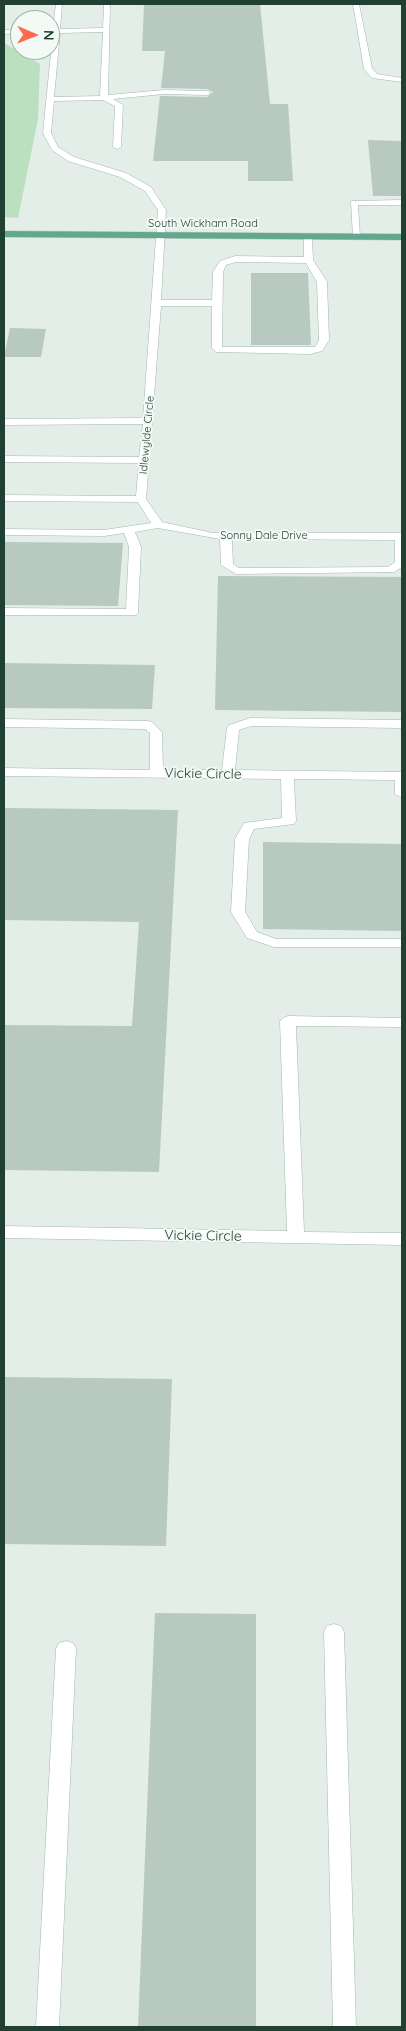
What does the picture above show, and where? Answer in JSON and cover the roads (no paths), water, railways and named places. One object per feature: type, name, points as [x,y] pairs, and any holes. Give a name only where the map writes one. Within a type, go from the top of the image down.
[{"type":"main road","name":"South Wickham Road","points":[[4,234],[402,237]]},
{"type":"street","points":[[104,98],[107,4]]},
{"type":"street","points":[[356,4],[368,69],[375,76],[402,80]]},
{"type":"street","points":[[4,8],[4,13]]},
{"type":"street","points":[[60,31],[106,30]]},
{"type":"street","name":"Idlewylde Circle","points":[[52,60],[47,133],[54,148],[71,159],[123,175],[148,189],[162,210],[141,499]]},
{"type":"street","points":[[50,99],[104,98],[164,92],[207,93]]},
{"type":"street","points":[[104,98],[119,105],[117,147]]},
{"type":"street","points":[[356,236],[354,203],[402,202]]},
{"type":"street","points":[[308,236],[309,260],[322,282],[324,340],[319,349],[310,351],[221,350],[217,348],[218,272],[223,263],[235,259],[309,260]]},
{"type":"street","points":[[156,303],[217,303]]},
{"type":"street","points":[[4,422],[148,421]]},
{"type":"street","points":[[4,459],[144,460]]},
{"type":"street","points":[[4,498],[141,499],[158,525]]},
{"type":"street","name":"Sonny Dale Drive","points":[[4,532],[104,533],[158,525],[212,536],[402,537]]},
{"type":"street","points":[[4,612],[132,613],[135,547],[128,529]]},
{"type":"street","points":[[226,536],[227,565],[236,571],[390,570],[401,563],[402,537]]},
{"type":"street","points":[[228,774],[233,728],[250,722],[402,724]]},
{"type":"street","points":[[4,723],[148,725],[156,732],[157,773]]},
{"type":"street","name":"Vickie Circle","points":[[4,772],[402,776]]},
{"type":"street","points":[[287,775],[289,821],[248,826],[242,839],[238,912],[252,935],[274,943],[402,943]]},
{"type":"street","points":[[402,776],[402,794]]},
{"type":"street","points":[[296,1237],[288,1021],[402,1022]]},
{"type":"street","name":"Vickie Circle","points":[[4,1232],[402,1239]]},
{"type":"street","points":[[334,1632],[345,2027]]},
{"type":"street","points":[[48,2027],[66,1649]]}]
